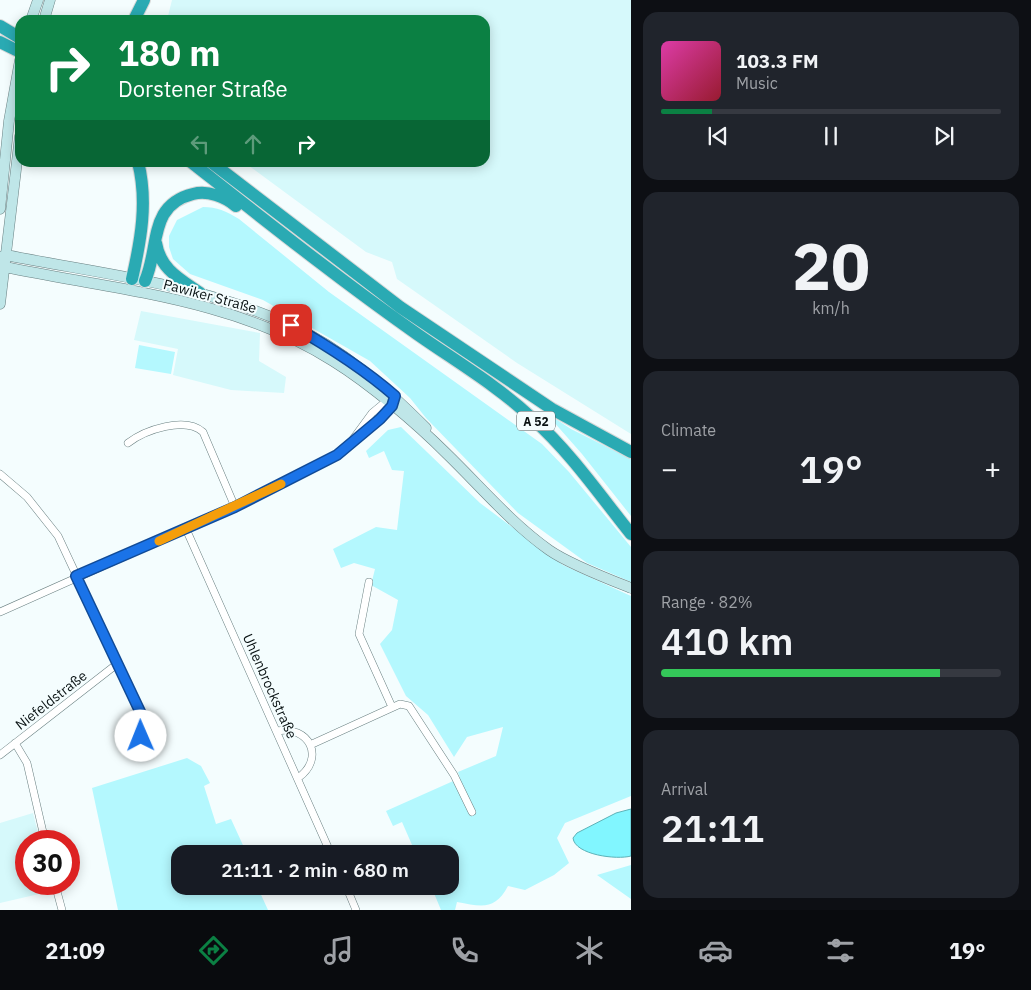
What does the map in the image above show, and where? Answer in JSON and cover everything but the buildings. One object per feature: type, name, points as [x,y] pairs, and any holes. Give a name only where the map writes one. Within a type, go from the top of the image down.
[{"type":"highway","points":[[136,15],[144,0]]},
{"type":"highway","points":[[142,15],[148,0]]},
{"type":"highway","points":[[0,20],[15,28]]},
{"type":"highway","points":[[0,26],[15,35]]},
{"type":"highway","points":[[0,42],[15,50]]},
{"type":"highway","points":[[139,167],[143,183],[144,206],[139,280]]},
{"type":"highway","name":"A 52","points":[[198,167],[295,244],[418,334],[485,379],[532,418],[586,474],[631,534]]},
{"type":"highway","name":"A 52","points":[[218,167],[400,307],[552,409],[631,452]]},
{"type":"highway","points":[[227,167],[250,186],[255,195]]},
{"type":"highway","points":[[139,280],[150,269],[155,238],[162,216],[171,204],[185,196],[198,193],[214,195],[230,201],[273,233],[295,244]]},
{"type":"highway","points":[[155,238],[160,257],[166,267],[200,293]]},
{"type":"street","points":[[33,15],[38,0]]},
{"type":"street","points":[[46,15],[50,0]]},
{"type":"street","points":[[0,210],[9,121],[15,89]]},
{"type":"street","points":[[0,304],[3,261],[16,167]]},
{"type":"street","name":"Pawiker Straße","points":[[3,261],[139,280],[200,293],[291,325],[350,361],[499,505],[549,550],[631,588]]},
{"type":"street","name":"Pawiker Straße","points":[[3,261],[198,305],[251,320],[302,343],[334,361],[390,401]]},
{"type":"street","name":"Pawiker Straße","points":[[136,292],[139,280]]},
{"type":"street","points":[[0,612],[76,576],[235,507],[337,455],[390,401]]},
{"type":"street","points":[[128,443],[139,434],[164,428],[186,424],[197,427],[203,432],[235,507]]},
{"type":"street","points":[[0,474],[26,497],[48,522],[67,553],[145,722],[141,736]]},
{"type":"street","name":"Uhlenbrockstraße","points":[[186,529],[327,845]]},
{"type":"street","points":[[369,582],[359,634],[392,707]]},
{"type":"street","name":"Niefeldstraße","points":[[0,755],[117,664]]},
{"type":"street","points":[[310,745],[392,707],[400,704],[409,706],[454,775],[472,812]]},
{"type":"street","points":[[277,731],[286,729],[296,731],[310,745],[312,760],[304,774],[298,778]]},
{"type":"street","points":[[15,743],[27,764],[42,830]]},
{"type":"street","points":[[58,895],[62,910]]},
{"type":"street","points":[[350,895],[356,910]]},
{"type":"shaded area","points":[[172,0],[631,0],[631,434],[517,363],[397,279],[392,262],[366,252],[250,167],[490,167],[490,15],[168,15]]},
{"type":"shaded area","points":[[203,207],[221,210],[239,219],[329,292],[542,444],[569,472],[631,547],[631,582],[587,563],[518,513],[426,418],[410,398],[370,361],[263,300],[190,274],[173,259],[169,247],[169,236],[177,220]]},
{"type":"shaded area","points":[[141,311],[260,333],[259,361],[286,377],[284,393],[231,390],[173,375],[178,349],[134,340]]},
{"type":"shaded area","points":[[139,345],[175,352],[171,374],[135,368]]},
{"type":"shaded area","points":[[545,412],[571,429],[631,459],[631,516],[582,454]]},
{"type":"shaded area","points":[[401,427],[480,503],[563,565],[631,596],[631,796],[565,823],[557,838],[569,863],[554,875],[525,890],[508,886],[498,899],[487,905],[457,902],[455,910],[441,910],[435,895],[459,895],[459,845],[412,845],[402,822],[393,826],[386,811],[460,778],[458,772],[496,756],[503,727],[467,737],[454,757],[428,715],[406,696],[380,644],[392,630],[398,600],[371,585],[375,569],[354,563],[341,568],[333,549],[376,527],[397,530],[404,471],[392,470],[384,451],[369,458],[366,451],[388,430]]},
{"type":"shaded area","points":[[187,758],[201,766],[210,783],[204,786],[216,824],[231,819],[243,845],[171,845],[171,895],[261,895],[268,910],[118,910],[92,788]]},
{"type":"shaded area","points":[[631,809],[631,856],[607,857],[581,849],[575,844],[573,838],[577,833],[616,813]]},
{"type":"shaded area","points":[[33,813],[37,830],[15,830],[15,895],[35,895],[0,903],[0,823]]},
{"type":"shaded area","points":[[631,865],[631,899],[597,875]]},
{"type":"slow traffic","points":[[159,541],[281,484]]},
{"type":"route","points":[[141,736],[145,722],[76,576],[235,507],[337,455],[380,419],[392,406],[395,396],[372,376],[323,343],[291,325]]}]
